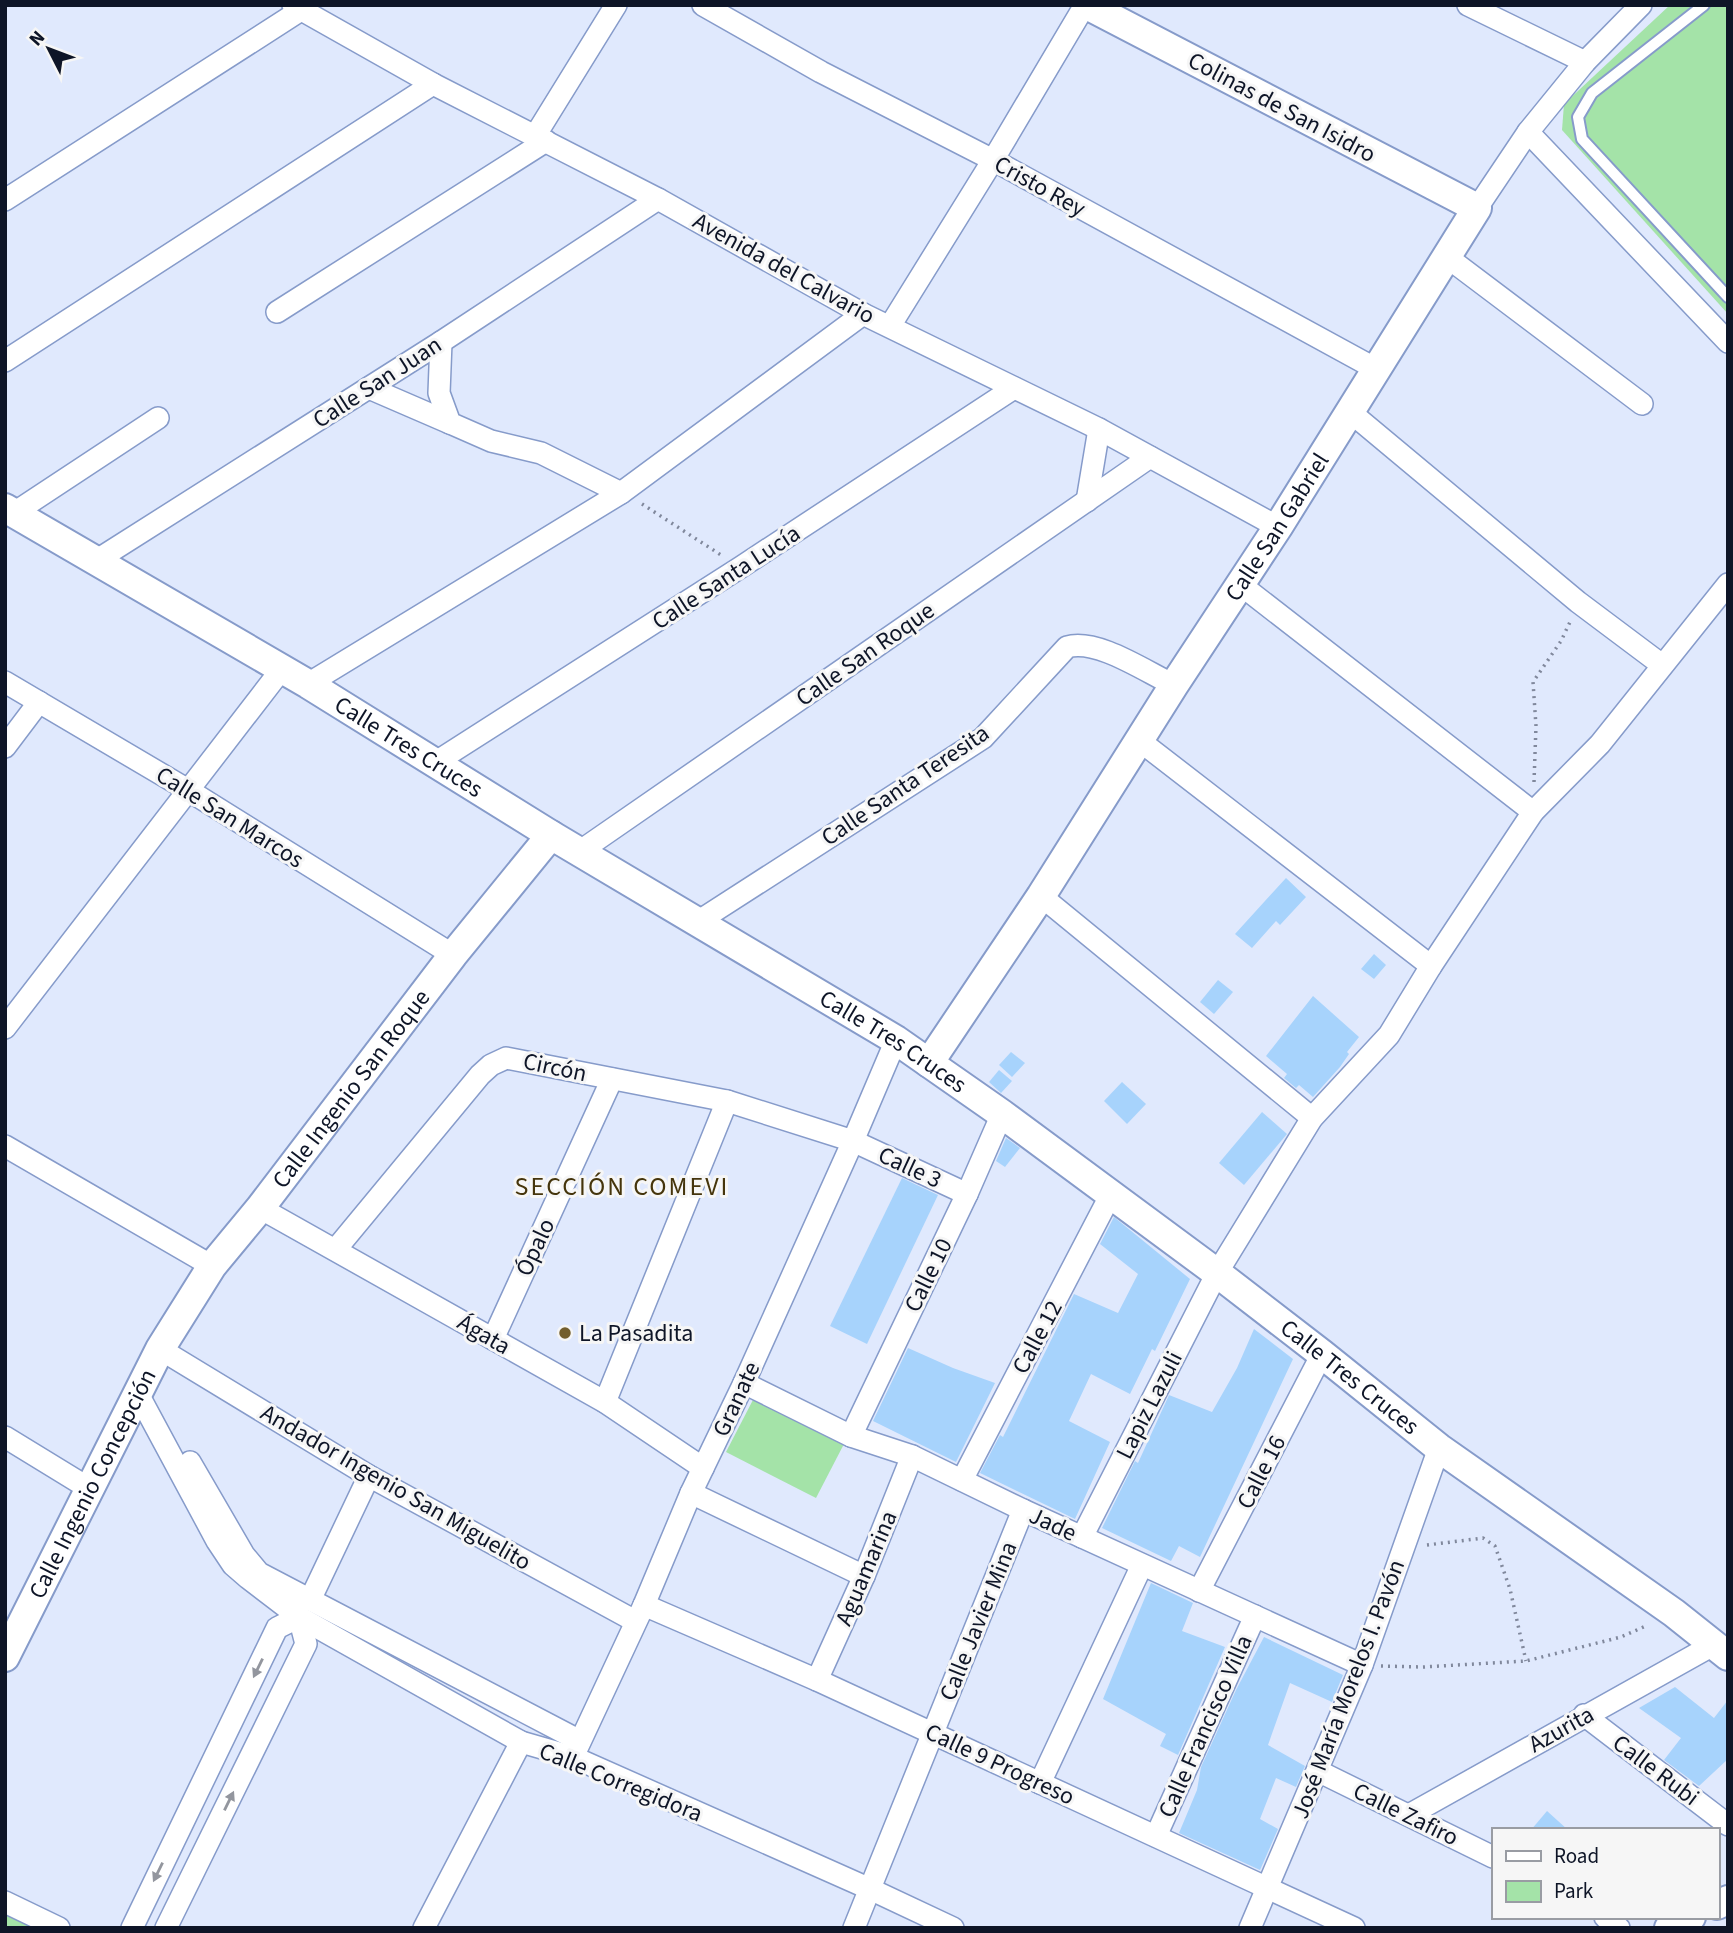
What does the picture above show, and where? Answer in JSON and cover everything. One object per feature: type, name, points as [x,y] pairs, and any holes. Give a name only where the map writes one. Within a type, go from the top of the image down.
[{"type":"street","points":[[277,312],[541,139],[616,5]]},
{"type":"street","name":"Cristo Rey","points":[[703,5],[821,72],[993,160],[1376,369]]},
{"type":"street","points":[[890,326],[1086,5]]},
{"type":"street","name":"Colinas de San Isidro","points":[[1086,5],[1477,208]]},
{"type":"street","points":[[1468,5],[1585,62]]},
{"type":"street","name":"Calle San Gabriel","points":[[929,1063],[1041,896],[1174,685],[1278,527],[1477,208],[1528,132],[1585,62],[1641,5]]},
{"type":"street","points":[[5,200],[297,8]]},
{"type":"street","name":"Avenida del Calvario","points":[[297,8],[433,84],[658,199],[863,314],[1099,429],[1278,527]]},
{"type":"street","points":[[5,361],[433,84]]},
{"type":"street","points":[[1528,132],[1728,342]]},
{"type":"street","name":"Calle San Juan","points":[[94,562],[441,342],[658,199]]},
{"type":"street","points":[[1447,257],[1642,404]]},
{"type":"street","points":[[308,684],[621,493],[863,314]]},
{"type":"street","points":[[441,342],[439,393],[450,424]]},
{"type":"street","points":[[369,388],[491,442],[541,453],[621,493]]},
{"type":"street","name":"Calle Santa Lucía","points":[[436,762],[1014,388]]},
{"type":"street","points":[[1349,411],[1578,602],[1662,666]]},
{"type":"street","points":[[10,511],[158,418]]},
{"type":"street","points":[[1087,501],[1099,429]]},
{"type":"street","name":"Calle San Roque","points":[[579,852],[1150,457]]},
{"type":"street","name":"Calle Tres Cruces","points":[[10,511],[308,684],[579,852],[896,1040],[1002,1114],[1217,1273],[1439,1448],[1674,1613],[1721,1650]]},
{"type":"street","name":"Lapiz Lazuli","points":[[1082,1537],[1217,1273],[1312,1118],[1389,1035],[1431,966],[1533,812],[1600,744],[1728,584]]},
{"type":"street","points":[[1241,585],[1533,812]]},
{"type":"street","name":"Calle Santa Teresita","points":[[699,921],[983,738],[1067,647],[1084,645],[1106,652],[1174,685]]},
{"type":"street","points":[[5,1028],[281,670]]},
{"type":"street","name":"Calle San Marcos","points":[[5,682],[188,790],[453,956]]},
{"type":"street","points":[[5,747],[39,702]]},
{"type":"street","points":[[1140,741],[1431,966]]},
{"type":"street","name":"Calle Ingenio San Roque","points":[[160,1349],[212,1266],[260,1208],[453,956],[551,835]]},
{"type":"street","points":[[1041,896],[1312,1118]]},
{"type":"street","name":"Granate","points":[[576,1749],[691,1493],[744,1383],[896,1040]]},
{"type":"street","name":"Circón","points":[[336,1249],[491,1065],[500,1059],[514,1058],[727,1101],[853,1141]]},
{"type":"street","name":"Ópalo","points":[[493,1339],[612,1079]]},
{"type":"street","points":[[605,1402],[727,1101]]},
{"type":"street","name":"Calle 10","points":[[851,1436],[967,1194],[1002,1114]]},
{"type":"street","name":"Calle 3","points":[[853,1141],[967,1194]]},
{"type":"street","points":[[5,1146],[212,1266]]},
{"type":"street","name":"Calle 12","points":[[962,1480],[1111,1194]]},
{"type":"street","name":"Ágata","points":[[260,1208],[605,1402],[703,1468]]},
{"type":"street","name":"Calle Ingenio Concepción","points":[[5,1657],[160,1349]]},
{"type":"street","name":"Andador Ingenio San Miguelito","points":[[160,1349],[369,1476],[639,1613]]},
{"type":"street","name":"Calle 16","points":[[1199,1591],[1322,1354]]},
{"type":"street","name":"Jade","points":[[744,1383],[851,1436],[912,1456],[1023,1510],[1362,1665]]},
{"type":"street","points":[[138,1394],[225,1554],[248,1578],[576,1749]]},
{"type":"street","points":[[5,1437],[90,1489]]},
{"type":"street","name":"José María Morelos I. Pavón","points":[[1250,1928],[1362,1665],[1439,1448]]},
{"type":"street","name":"Aguamarina","points":[[817,1680],[864,1576],[912,1456]]},
{"type":"street","points":[[190,1462],[254,1569],[305,1609]]},
{"type":"street","points":[[166,1928],[306,1644],[305,1609],[369,1476]]},
{"type":"street","points":[[691,1493],[864,1576]]},
{"type":"street","name":"Calle Javier Mina","points":[[854,1928],[1023,1510]]},
{"type":"street","points":[[1040,1783],[1142,1564]]},
{"type":"street","points":[[132,1928],[277,1628],[305,1609]]},
{"type":"street","name":"Calle Corregidora","points":[[305,1609],[521,1742],[576,1749],[953,1928]]},
{"type":"street","name":"Calle 9 Progreso","points":[[639,1613],[817,1680],[1354,1928]]},
{"type":"street","name":"Calle Francisco Villa","points":[[1156,1836],[1255,1616]]},
{"type":"street","name":"Azurita","points":[[1409,1815],[1584,1715],[1721,1650]]},
{"type":"street","name":"Calle Rubi","points":[[1584,1715],[1728,1825]]},
{"type":"street","points":[[424,1928],[521,1742]]},
{"type":"street","name":"Calle Zafiro","points":[[1318,1771],[1492,1856]]},
{"type":"street","points":[[5,1902],[59,1928]]},
{"type":"street","points":[[1669,1928],[1687,1919]]},
{"type":"lane","points":[[1703,5],[1592,93],[1578,117],[1582,139],[1728,297]]},
{"type":"path","points":[[621,493],[741,567]]},
{"type":"path","points":[[1533,812],[1536,726],[1533,682],[1561,641],[1578,602]]},
{"type":"path","points":[[1404,1546],[1483,1538],[1495,1545],[1510,1589],[1526,1661]]},
{"type":"path","points":[[1362,1665],[1423,1667],[1526,1661],[1622,1637],[1674,1613]]},
{"type":"green space","points":[[1670,5],[1728,5],[1728,314],[1562,130],[1564,104]]},
{"type":"green space","points":[[755,1396],[845,1442],[816,1498],[726,1452]]},
{"type":"green space","points":[[5,1902],[58,1928],[5,1928]]},
{"type":"building","points":[[1286,878],[1306,897],[1280,925],[1276,921],[1252,948],[1235,934]]},
{"type":"building","points":[[1374,954],[1386,965],[1374,979],[1361,969]]},
{"type":"building","points":[[1218,980],[1233,992],[1214,1014],[1200,1002]]},
{"type":"building","points":[[1313,996],[1359,1037],[1347,1052],[1349,1054],[1340,1067],[1313,1097],[1299,1085],[1296,1088],[1284,1078],[1287,1074],[1266,1056]]},
{"type":"building","points":[[1011,1052],[1025,1063],[1012,1077],[999,1065]]},
{"type":"building","points":[[999,1070],[1012,1081],[1001,1093],[989,1082]]},
{"type":"building","points":[[1122,1082],[1146,1104],[1127,1124],[1104,1101]]},
{"type":"building","points":[[1262,1112],[1287,1134],[1244,1185],[1219,1163]]},
{"type":"building","points":[[1006,1138],[1020,1148],[1005,1167],[996,1161]]},
{"type":"building","points":[[902,1178],[938,1195],[867,1344],[830,1326]]},
{"type":"building","points":[[1114,1217],[1190,1279],[1155,1351],[1152,1349],[1130,1394],[1091,1374],[1069,1421],[1110,1442],[1075,1519],[980,1473],[1000,1435],[1003,1437],[1074,1294],[1118,1313],[1138,1274],[1100,1244]]},
{"type":"building","points":[[1254,1329],[1293,1359],[1200,1557],[1179,1546],[1171,1561],[1102,1528],[1135,1461],[1138,1463],[1169,1395],[1212,1412],[1237,1368]]},
{"type":"building","points":[[908,1348],[995,1383],[956,1462],[873,1421]]},
{"type":"building","points":[[1151,1583],[1193,1603],[1182,1631],[1225,1647],[1178,1755],[1160,1746],[1166,1734],[1103,1699]]},
{"type":"building","points":[[1264,1637],[1343,1675],[1332,1702],[1290,1683],[1268,1745],[1305,1766],[1296,1787],[1276,1778],[1260,1819],[1278,1829],[1260,1870],[1179,1833],[1197,1790],[1201,1767]]},
{"type":"building","points":[[1675,1687],[1714,1718],[1728,1700],[1728,1759],[1699,1786],[1664,1760],[1681,1738],[1639,1708]]},
{"type":"building","points":[[1547,1811],[1566,1828],[1533,1828]]},
{"type":"place","name":"La Pasadita","points":[[565,1333]]},
{"type":"district","name":"SECCIÓN COMEVI","points":[[622,1186]]}]
